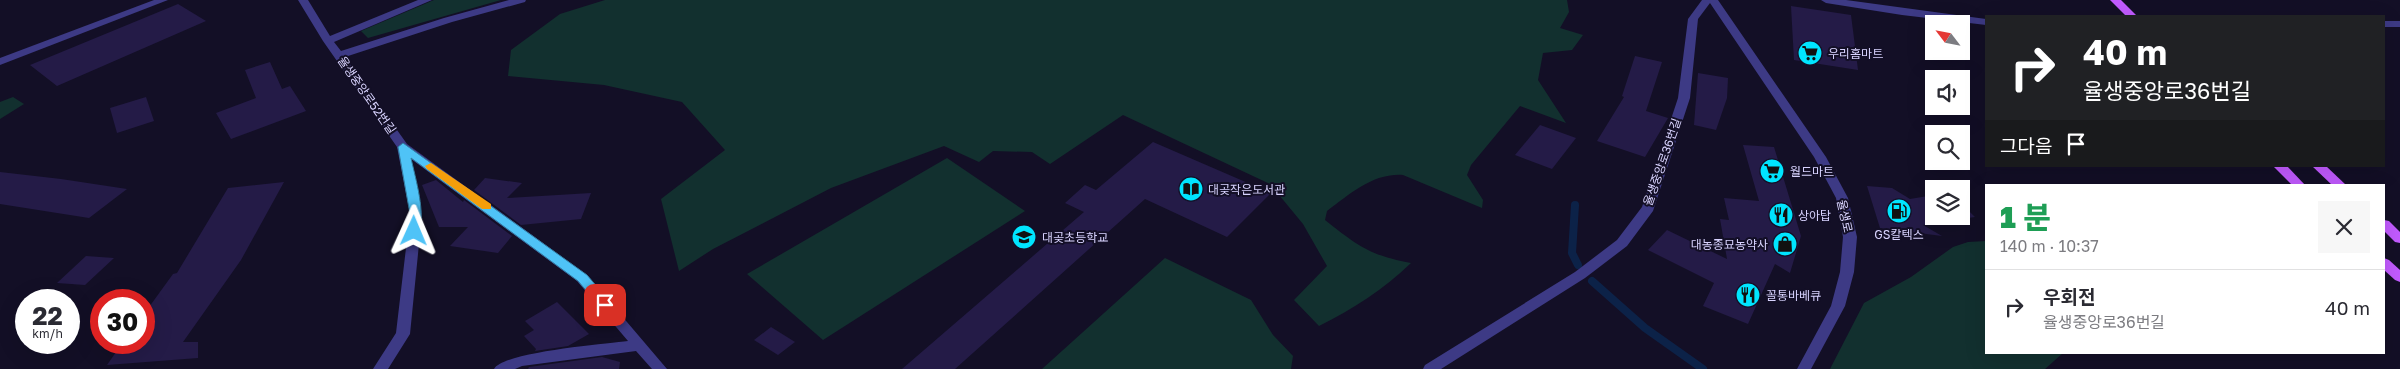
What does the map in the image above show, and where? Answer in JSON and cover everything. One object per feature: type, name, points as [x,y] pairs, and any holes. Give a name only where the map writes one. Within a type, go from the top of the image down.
[{"type":"main road","points":[[2115,0],[2131,15]]},
{"type":"main road","points":[[2280,167],[2298,184]]},
{"type":"main road","points":[[2319,167],[2339,184]]},
{"type":"main road","points":[[2385,225],[2400,239]]},
{"type":"main road","points":[[2385,264],[2400,277]]},
{"type":"street","points":[[0,62],[163,0]]},
{"type":"street","name":"율생중앙로52번길","points":[[303,0],[328,41],[403,147],[416,214],[403,334],[380,369]]},
{"type":"street","points":[[328,41],[427,0]]},
{"type":"street","points":[[339,55],[448,20],[521,0]]},
{"type":"street","name":"율생중앙로36번길","points":[[1430,369],[1580,275],[1622,243],[1648,208],[1684,98],[1692,19],[1707,0]]},
{"type":"street","name":"율생로","points":[[1713,0],[1820,157],[1842,198],[1850,237],[1847,272],[1838,306],[1804,369]]},
{"type":"street","points":[[1826,0],[1902,12],[1985,22]]},
{"type":"street","points":[[2385,24],[2400,24]]},
{"type":"street","points":[[403,147],[582,278],[660,369]]},
{"type":"street","points":[[501,369],[520,361],[640,345]]},
{"type":"green space","points":[[434,0],[501,0],[368,38],[361,31]]},
{"type":"green space","points":[[605,0],[1567,0],[1569,12],[1560,28],[1583,35],[1572,50],[1543,53],[1538,80],[1566,123],[1520,106],[1471,165],[1467,175],[1483,200],[1482,208],[1403,175],[1392,175],[1382,177],[1362,186],[1327,211],[1325,220],[1346,237],[1384,257],[1411,263],[1368,298],[1319,326],[1294,300],[1327,266],[1303,224],[1270,184],[1123,115],[1050,164],[1032,152],[993,151],[979,162],[944,146],[831,188],[713,249],[679,271],[661,199],[725,150],[682,102],[604,85],[508,76],[511,50],[560,14]]},
{"type":"green space","points":[[13,97],[24,104],[0,119],[0,102]]},
{"type":"green space","points":[[947,158],[1025,211],[823,340],[747,274]]},
{"type":"green space","points":[[1985,241],[1985,354],[2062,354],[2045,369],[1830,369],[1864,303],[1911,277],[1953,247],[1968,242]]},
{"type":"green space","points":[[1165,258],[1251,300],[1273,335],[1293,356],[1291,369],[1042,369]]},
{"type":"building","points":[[178,4],[206,21],[57,86],[30,65]]},
{"type":"building","points":[[1791,6],[1851,15],[1858,70],[1794,60]]},
{"type":"building","points":[[1635,56],[1662,62],[1646,111],[1668,118],[1645,157],[1597,141],[1624,97],[1622,96]]},
{"type":"building","points":[[270,62],[282,89],[290,86],[306,111],[231,139],[216,113],[256,98],[245,70]]},
{"type":"building","points":[[1698,73],[1728,78],[1727,98],[1716,130],[1694,125]]},
{"type":"building","points":[[146,97],[154,121],[117,133],[110,108]]},
{"type":"building","points":[[1540,125],[1576,138],[1552,169],[1515,155]]},
{"type":"building","points":[[1153,142],[1271,193],[1227,237],[1145,199],[955,369],[902,369],[1084,212],[1065,203],[1085,185],[1096,190]]},
{"type":"building","points":[[1743,145],[1774,147],[1801,236],[1790,273],[1775,264],[1748,324],[1703,306],[1714,283],[1648,250],[1667,230],[1727,259],[1720,219],[1729,220],[1724,198],[1759,201]]},
{"type":"building","points":[[0,172],[127,189],[89,218],[0,204]]},
{"type":"building","points":[[485,178],[522,183],[507,198],[591,193],[581,219],[521,225],[474,190]]},
{"type":"building","points":[[436,180],[463,202],[464,200],[512,236],[498,253],[450,246],[468,227],[439,227],[422,185]]},
{"type":"building","points":[[284,182],[241,260],[183,342],[198,342],[198,358],[107,365],[115,354],[155,354],[155,299],[173,274],[177,273],[228,188]]},
{"type":"building","points":[[1867,186],[1892,188],[1910,199],[1925,196],[1925,225],[1923,225],[1942,236],[1880,228]]},
{"type":"building","points":[[86,256],[114,258],[85,285],[57,283]]},
{"type":"building","points":[[557,302],[589,334],[568,346],[535,351],[536,349],[524,336],[534,330],[525,321]]},
{"type":"building","points":[[771,327],[795,342],[778,355],[754,340]]},
{"type":"building","points":[[602,357],[620,362],[619,369],[528,369],[529,367]]},
{"type":"waterway","points":[[1575,205],[1572,253],[1578,265]]},
{"type":"waterway","points":[[1592,281],[1645,328],[1703,369]]},
{"type":"slow traffic","points":[[431,166],[487,206]]},
{"type":"place","name":"우리홈마트","points":[[1810,53]]},
{"type":"place","name":"월드마트","points":[[1772,171]]},
{"type":"place","name":"대곶작은도서관","points":[[1191,189]]},
{"type":"place","name":"GS칼텍스","points":[[1899,211]]},
{"type":"place","name":"상아탑","points":[[1781,215]]},
{"type":"place","name":"대곶초등학교","points":[[1024,237]]},
{"type":"place","name":"대농종묘농약사","points":[[1785,244]]},
{"type":"place","name":"꼴통바베큐","points":[[1748,295]]},
{"type":"route","points":[[414,231],[416,214],[403,147],[515,226],[582,278],[605,305]]}]
